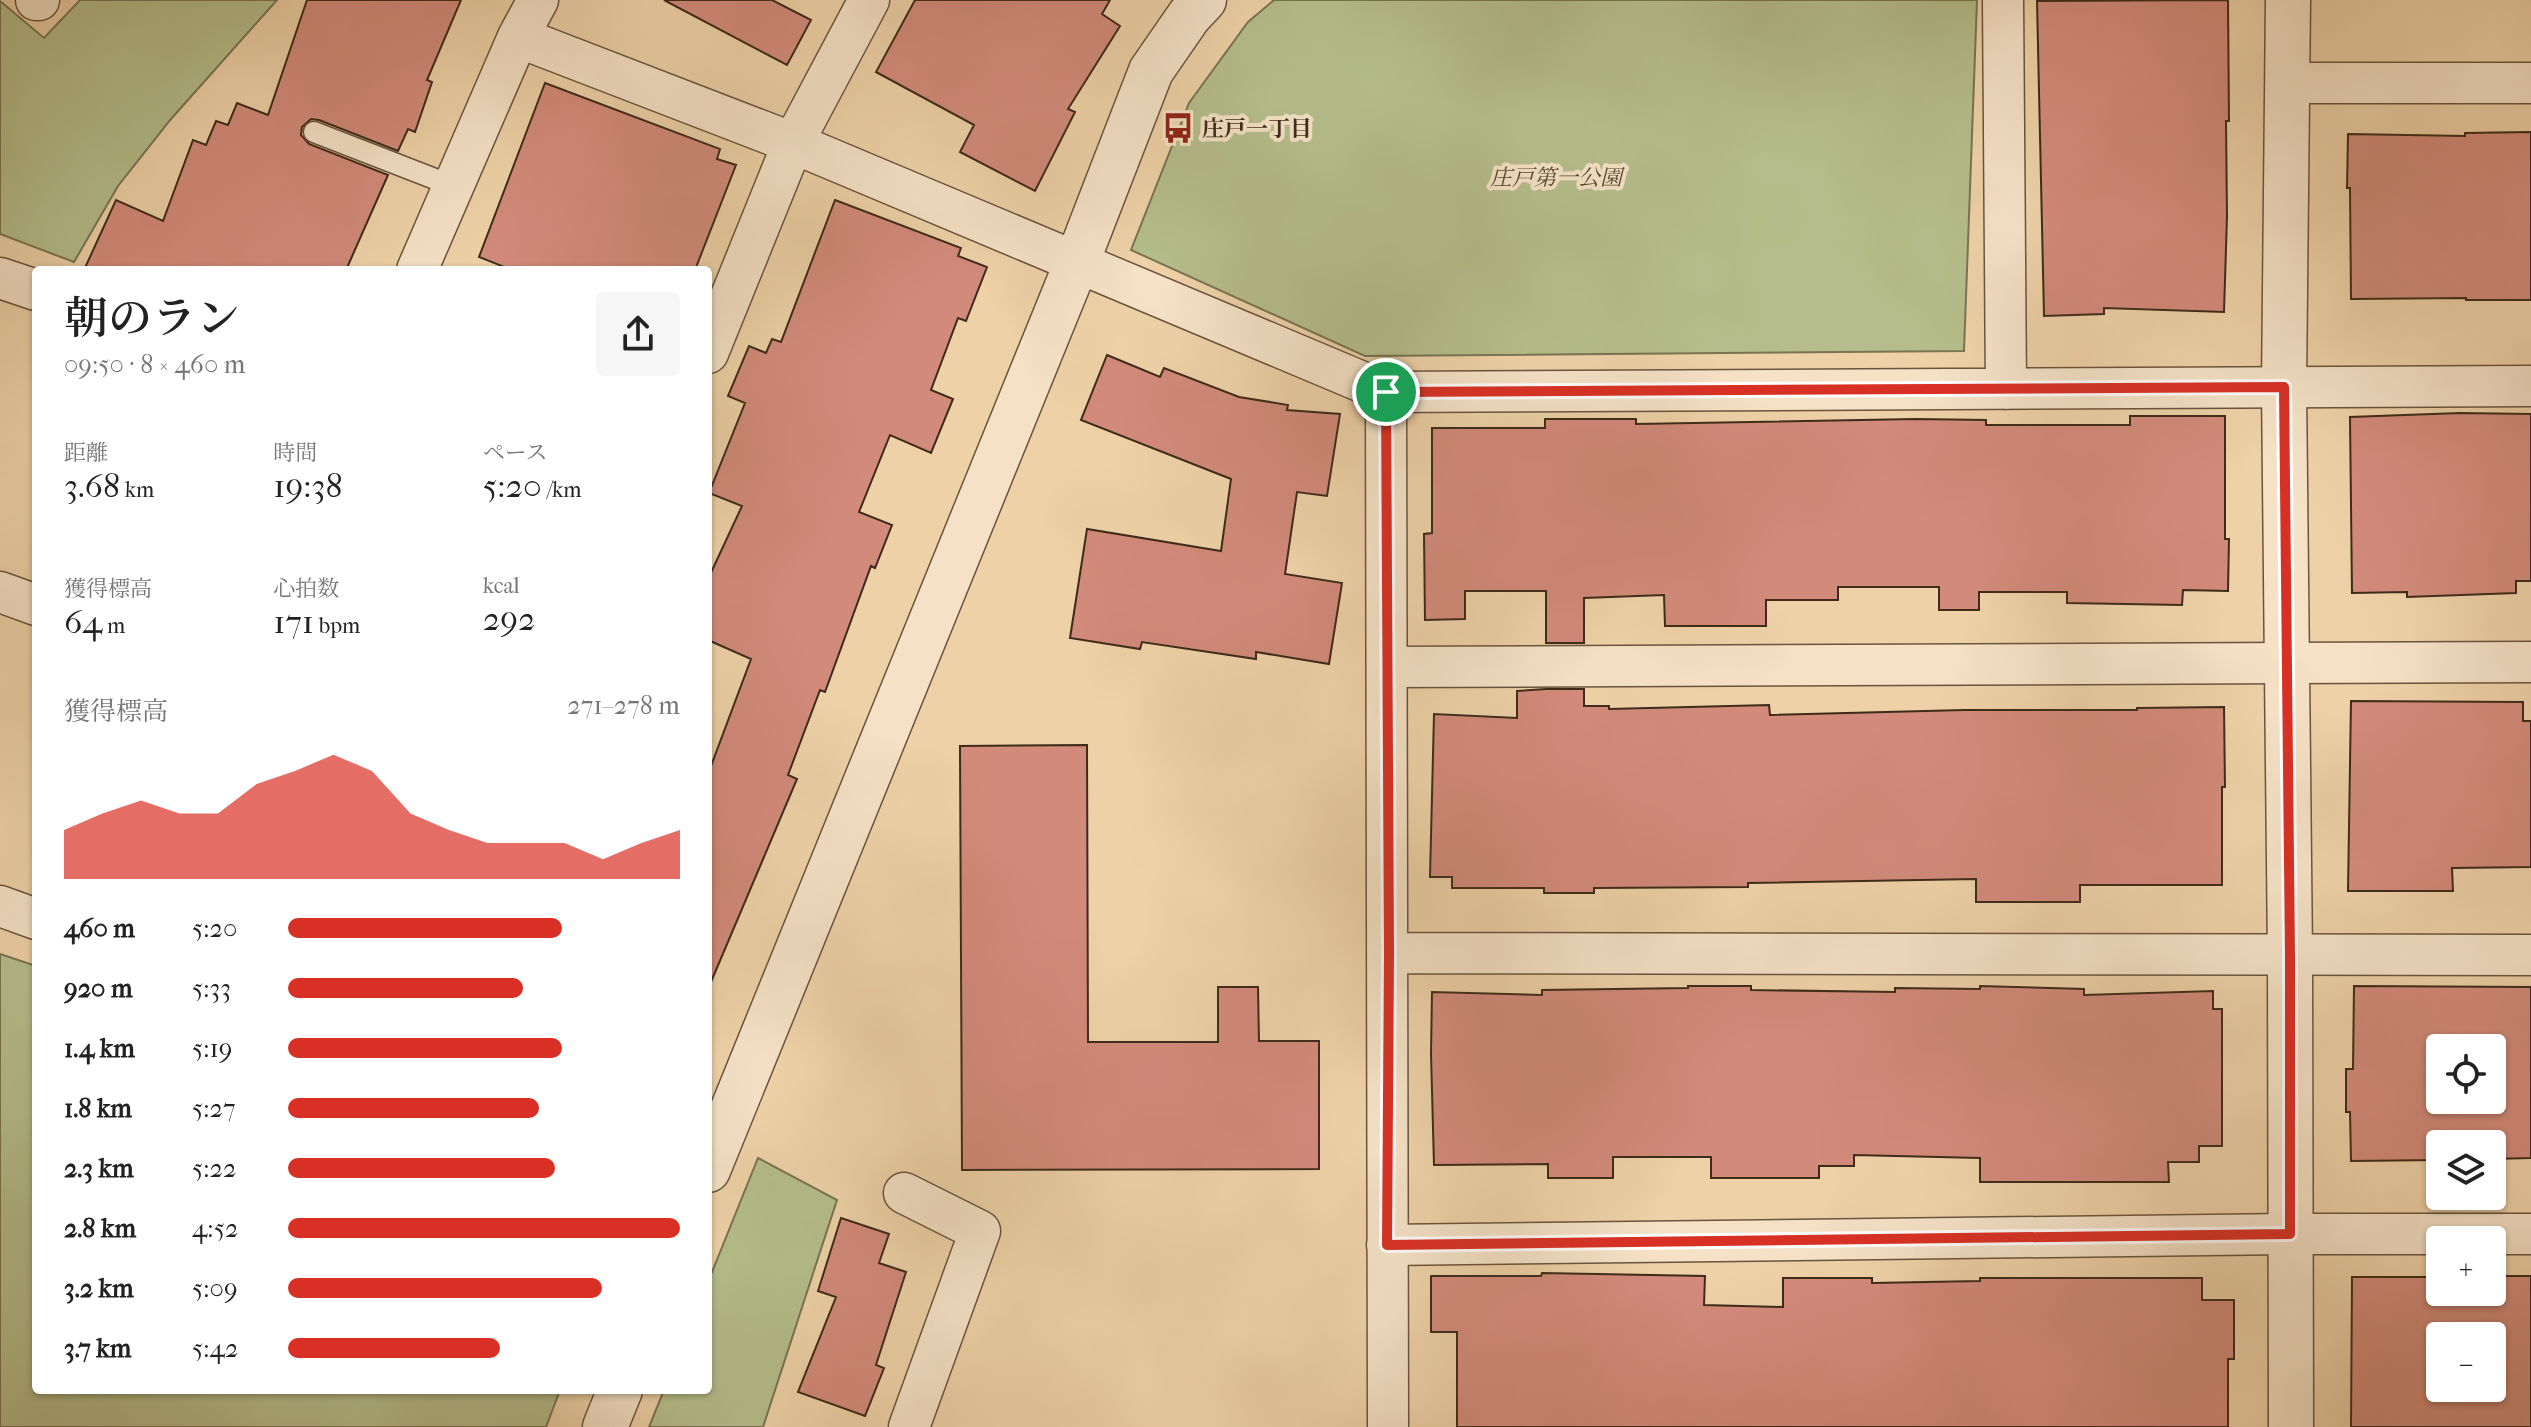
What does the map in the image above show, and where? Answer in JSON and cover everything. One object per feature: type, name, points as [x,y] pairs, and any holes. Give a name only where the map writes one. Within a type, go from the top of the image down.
[{"type":"street","points":[[419,266],[518,37],[538,0]]},
{"type":"street","points":[[712,343],[793,143],[869,0]]},
{"type":"street","points":[[712,1153],[1077,262],[1151,71],[1189,16],[1204,0]]},
{"type":"street","points":[[2003,0],[2006,389]]},
{"type":"street","points":[[2288,0],[2284,387],[2291,1427]]},
{"type":"street","points":[[518,37],[793,143],[1386,392],[2531,386]]},
{"type":"street","points":[[2287,83],[2531,83]]},
{"type":"street","points":[[0,278],[32,289]]},
{"type":"street","points":[[1386,392],[1388,1427]]},
{"type":"street","points":[[0,592],[32,604]]},
{"type":"street","points":[[1387,667],[2531,662]]},
{"type":"street","points":[[0,906],[32,918]]},
{"type":"street","points":[[1389,953],[2531,955]]},
{"type":"street","points":[[904,1193],[980,1231],[909,1427]]},
{"type":"street","points":[[1387,1245],[2531,1234]]},
{"type":"street","points":[[605,1427],[618,1394]]},
{"type":"lane","points":[[314,132],[453,186]]},
{"type":"green space","points":[[80,0],[277,0],[171,119],[118,186],[74,262],[0,234],[0,1],[44,38]]},
{"type":"green space","name":"庄戸第一公園","points":[[1274,0],[1977,0],[1964,351],[1365,356],[1131,250],[1189,103],[1248,22]]},
{"type":"green space","points":[[0,954],[32,965],[32,1394],[558,1394],[546,1427],[0,1427]]},
{"type":"green space","points":[[758,1158],[837,1200],[763,1427],[649,1427],[662,1394],[712,1394],[712,1272]]},
{"type":"building","points":[[307,0],[461,0],[427,80],[432,82],[415,132],[408,129],[398,151],[319,120],[311,119],[302,127],[301,135],[309,144],[388,175],[348,266],[86,266],[116,200],[163,221],[193,140],[206,145],[216,121],[228,125],[237,103],[268,115]]},
{"type":"building","points":[[664,0],[772,0],[811,20],[787,65]]},
{"type":"building","points":[[915,0],[1110,0],[1102,14],[1120,26],[1068,109],[1075,112],[1035,191],[960,152],[974,125],[876,72]]},
{"type":"building","points":[[2228,0],[2229,121],[2226,121],[2224,312],[2104,308],[2104,314],[2044,316],[2037,1]]},
{"type":"building","points":[[545,83],[720,149],[717,159],[736,165],[697,266],[502,266],[479,257]]},
{"type":"building","points":[[2531,132],[2531,300],[2351,299],[2348,134],[2465,136],[2465,133]]},
{"type":"building","points":[[835,200],[961,248],[958,256],[987,267],[966,321],[958,318],[931,390],[953,399],[931,453],[890,435],[859,512],[892,525],[875,568],[871,566],[825,692],[820,690],[788,775],[797,779],[712,980],[712,763],[751,659],[712,642],[712,570],[742,506],[712,494],[712,486],[745,403],[728,396],[749,346],[766,353],[772,339],[781,342]]},
{"type":"building","points":[[1107,355],[1160,377],[1164,368],[1239,397],[1288,405],[1287,410],[1340,414],[1327,496],[1297,492],[1285,574],[1342,583],[1329,664],[1256,652],[1256,659],[1142,642],[1140,649],[1070,638],[1087,529],[1221,551],[1231,479],[1081,420]]},
{"type":"building","points":[[2531,414],[2531,581],[2516,581],[2516,593],[2407,597],[2407,592],[2352,593],[2350,417]]},
{"type":"building","points":[[2130,416],[2225,416],[2228,591],[2183,590],[2182,605],[2067,603],[2067,592],[1979,592],[1979,610],[1939,610],[1939,587],[1838,587],[1838,600],[1766,600],[1766,626],[1665,626],[1664,595],[1584,598],[1584,643],[1546,643],[1546,591],[1465,591],[1465,619],[1425,620],[1424,534],[1432,533],[1432,428],[1545,428],[1545,419],[1636,419],[1636,424],[1916,419],[1986,420],[1986,425],[2130,425]]},
{"type":"building","points":[[1584,689],[1584,706],[1609,706],[1609,709],[1769,705],[1770,715],[2224,707],[2222,885],[2080,885],[2080,902],[1976,902],[1976,879],[1748,883],[1748,887],[1594,888],[1594,893],[1544,893],[1544,888],[1452,888],[1452,877],[1430,877],[1434,714],[1517,718],[1517,691]]},
{"type":"building","points":[[2351,701],[2523,702],[2523,721],[2531,721],[2531,867],[2452,868],[2453,891],[2348,891]]},
{"type":"building","points":[[1087,745],[1088,1042],[1218,1042],[1218,987],[1258,987],[1259,1041],[1319,1041],[1319,1169],[962,1170],[960,746]]},
{"type":"building","points":[[1688,986],[1895,992],[1895,988],[1980,989],[1980,986],[2084,989],[2084,995],[2213,991],[2213,1009],[2222,1009],[2222,1146],[2199,1146],[2199,1162],[2168,1162],[2169,1182],[1980,1182],[1980,1158],[1854,1155],[1854,1166],[1819,1166],[1819,1178],[1711,1178],[1711,1157],[1613,1157],[1613,1178],[1548,1178],[1548,1164],[1434,1165],[1432,992],[1542,995],[1542,990]]},
{"type":"building","points":[[2354,986],[2531,987],[2531,1158],[2506,1159],[2506,1130],[2426,1130],[2426,1160],[2351,1161],[2346,1069],[2353,1069]]},
{"type":"building","points":[[841,1218],[889,1234],[879,1263],[906,1272],[876,1365],[884,1368],[865,1416],[798,1392],[836,1297],[818,1291]]},
{"type":"building","points":[[1542,1273],[1705,1276],[1704,1305],[1783,1307],[1783,1278],[1872,1278],[1872,1283],[1980,1281],[1980,1278],[2202,1278],[2202,1300],[2234,1300],[2234,1359],[2228,1359],[2228,1427],[1457,1427],[1457,1332],[1431,1332],[1431,1276],[1541,1276]]},
{"type":"building","points":[[2506,1276],[2531,1276],[2531,1427],[2351,1427],[2352,1277],[2426,1277],[2426,1306],[2506,1306]]},
{"type":"place","name":"庄戸一丁目","points":[[1178,128]]},
{"type":"route","points":[[2284,387],[2290,1234],[1387,1245],[1386,392],[2284,387]]}]
